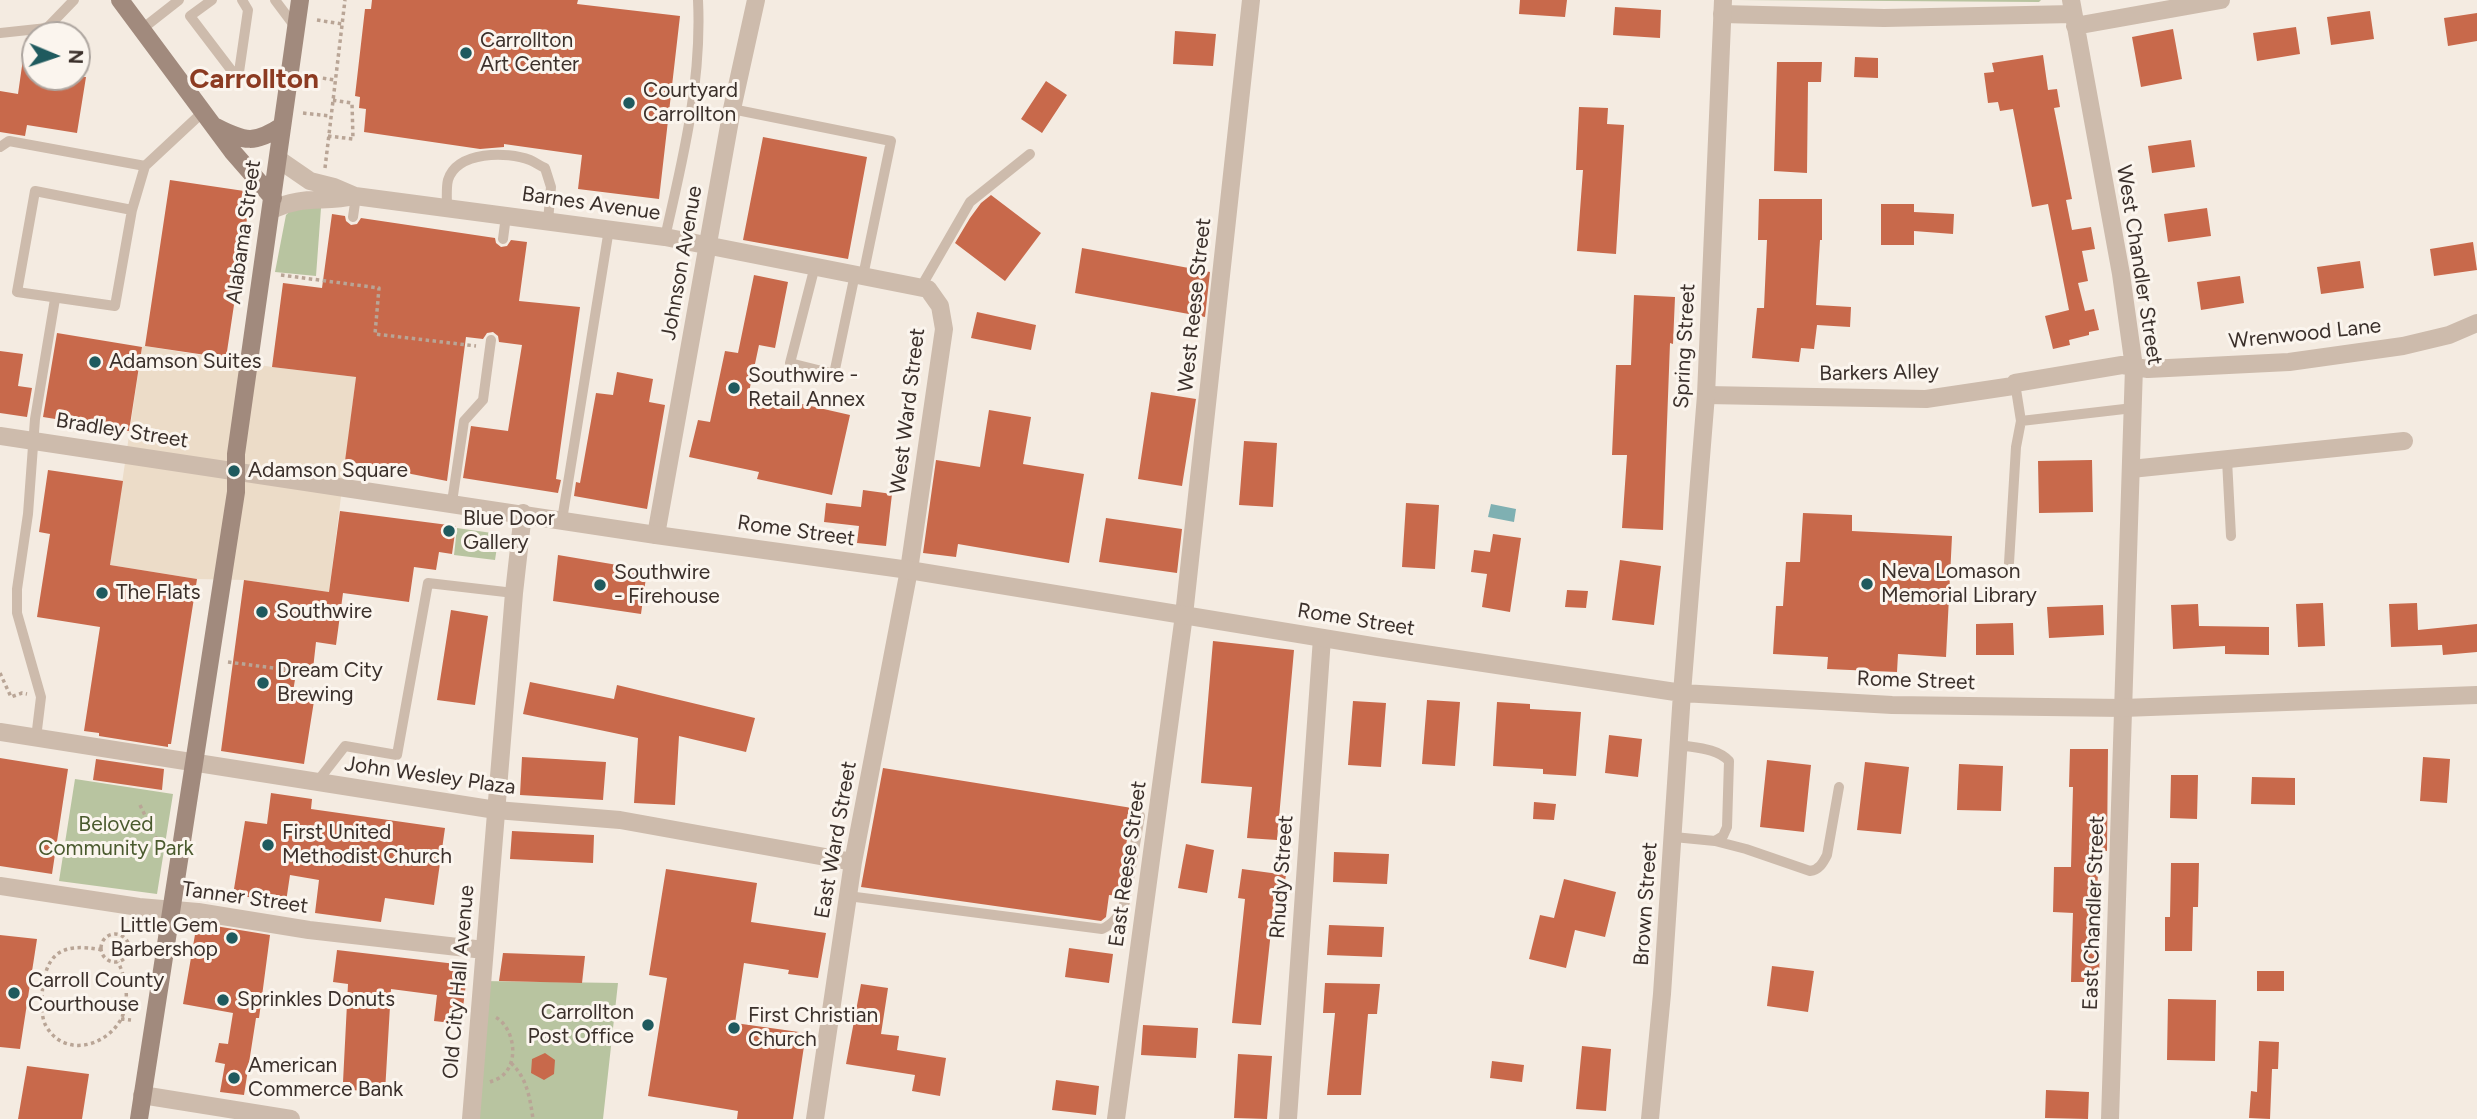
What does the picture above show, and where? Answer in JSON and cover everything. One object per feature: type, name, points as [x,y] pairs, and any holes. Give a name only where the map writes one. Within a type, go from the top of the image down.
[{"type":"main road","points":[[120,0],[272,204]]},
{"type":"main road","name":"Alabama Street","points":[[139,1119],[232,517],[240,429],[300,0]]},
{"type":"main road","points":[[216,127],[236,137],[251,140],[264,138],[282,126]]},
{"type":"street","name":"Johnson Avenue","points":[[656,535],[732,109],[756,0]]},
{"type":"street","name":"West Reese Street","points":[[1184,615],[1251,0]]},
{"type":"street","points":[[1723,7],[1884,18],[2073,13],[2221,0]]},
{"type":"street","name":"Spring Street","points":[[1682,693],[1706,395],[1723,7]]},
{"type":"street","name":"West Chandler Street","points":[[2073,13],[2121,274],[2134,368],[2123,708]]},
{"type":"street","points":[[278,159],[310,181],[356,196]]},
{"type":"street","name":"Barnes Avenue","points":[[356,196],[666,237],[817,267]]},
{"type":"street","points":[[272,204],[303,199],[332,201],[356,196]]},
{"type":"street","points":[[817,267],[921,288]]},
{"type":"street","name":"West Ward Street","points":[[909,570],[944,329],[940,306],[928,289],[921,288]]},
{"type":"street","name":"Wrenwood Lane","points":[[2134,368],[2289,362],[2403,346],[2449,335],[2477,323]]},
{"type":"street","name":"Barkers Alley","points":[[1706,395],[1926,399],[2122,365],[2134,368]]},
{"type":"street","name":"Bradley Street","points":[[0,436],[236,471]]},
{"type":"street","points":[[2131,469],[2404,441]]},
{"type":"street","name":"Rome Street","points":[[236,471],[656,535],[909,570],[1322,638],[1682,693],[1892,705],[2123,708],[2477,695]]},
{"type":"street","name":"Old City Hall Avenue","points":[[471,1119],[514,593],[523,513]]},
{"type":"street","name":"East Ward Street","points":[[816,1119],[853,862],[909,570]]},
{"type":"street","name":"East Reese Street","points":[[1116,1119],[1184,615]]},
{"type":"street","name":"Rhudy Street","points":[[1289,1119],[1322,638]]},
{"type":"street","name":"Brown Street","points":[[1650,1119],[1674,837],[1682,693]]},
{"type":"street","name":"East Chandler Street","points":[[2110,1119],[2123,708]]},
{"type":"street","name":"John Wesley Plaza","points":[[0,732],[496,810],[620,820],[853,862]]},
{"type":"street","name":"Tanner Street","points":[[0,886],[309,930],[485,950]]},
{"type":"street","points":[[142,1095],[291,1119]]},
{"type":"lane","points":[[0,33],[47,28],[74,0]]},
{"type":"lane","points":[[142,29],[179,0]]},
{"type":"lane","points":[[212,0],[190,16],[239,79],[248,10],[242,0]]},
{"type":"lane","points":[[275,0],[296,28]]},
{"type":"lane","points":[[666,237],[695,90],[698,0]]},
{"type":"lane","points":[[732,109],[891,141],[834,374],[790,363],[817,267]]},
{"type":"lane","points":[[132,210],[34,191],[17,292],[114,306],[132,210],[145,166],[204,111]]},
{"type":"lane","points":[[0,147],[9,142],[145,166]]},
{"type":"lane","points":[[921,288],[970,202],[1030,154]]},
{"type":"lane","points":[[447,208],[448,180],[455,168],[469,158],[487,155],[530,160],[545,169],[551,187],[548,221]]},
{"type":"lane","points":[[353,217],[356,196]]},
{"type":"lane","points":[[503,239],[506,216]]},
{"type":"lane","points":[[562,520],[609,229]]},
{"type":"lane","points":[[36,738],[41,697],[17,613],[17,589],[29,514],[34,441],[55,299]]},
{"type":"lane","points":[[452,502],[464,421],[483,400],[490,344]]},
{"type":"lane","points":[[2009,563],[2016,447],[2021,421],[2015,383]]},
{"type":"lane","points":[[2021,421],[2133,408]]},
{"type":"lane","points":[[2227,460],[2231,536]]},
{"type":"lane","points":[[317,782],[345,746],[397,755],[428,583],[514,593]]},
{"type":"lane","points":[[1679,745],[1713,752],[1729,761],[1727,827],[1723,836],[1715,841]]},
{"type":"lane","points":[[1674,837],[1715,841],[1815,871],[1823,864],[1827,855],[1839,787]]},
{"type":"lane","points":[[848,896],[1102,929],[1111,925],[1125,902],[1140,816]]},
{"type":"path","points":[[325,174],[345,0]]},
{"type":"path","points":[[317,20],[342,24]]},
{"type":"path","points":[[309,76],[335,80]]},
{"type":"path","points":[[328,136],[353,139],[352,103],[332,100]]},
{"type":"path","points":[[303,113],[330,116]]},
{"type":"path","points":[[281,275],[379,288],[376,334],[490,344]]},
{"type":"path","points":[[228,662],[319,674]]},
{"type":"path","points":[[0,673],[11,697],[25,692],[30,702]]},
{"type":"path","points":[[140,805],[159,844]]},
{"type":"path","points":[[115,934],[127,940],[129,949],[125,957],[118,962],[109,960],[102,950],[103,941],[115,934]]},
{"type":"path","points":[[102,950],[65,948],[49,962],[44,975],[45,1024],[55,1037],[63,1042],[85,1046],[102,1040],[121,1019],[126,988],[118,962]]},
{"type":"path","points":[[129,949],[142,951]]},
{"type":"path","points":[[473,1086],[495,1080],[505,1073],[511,1063],[511,1036],[507,1025],[500,1019],[480,1012]]},
{"type":"path","points":[[121,1019],[131,1020]]},
{"type":"path","points":[[511,1063],[524,1081],[533,1119]]},
{"type":"green space","points":[[1738,0],[2041,0],[2039,2]]},
{"type":"green space","points":[[295,206],[321,208],[316,276],[275,272],[286,215]]},
{"type":"green space","points":[[457,528],[499,534],[495,560],[454,555]]},
{"type":"green space","name":"Beloved Community Park","points":[[75,779],[173,794],[157,894],[59,881]]},
{"type":"green space","points":[[482,981],[618,983],[603,1119],[471,1119]]},
{"type":"shaded area","name":"Adamson Square","points":[[142,347],[272,367],[356,377],[329,592],[244,580],[197,579],[110,565]]},
{"type":"water","points":[[1491,504],[1516,509],[1514,522],[1488,517]]},
{"type":"building","name":"Carrollton Art Center","points":[[372,0],[578,0],[577,4],[680,16],[659,199],[578,189],[582,155],[504,144],[504,147],[480,149],[364,132],[366,109],[359,108],[360,97],[355,96],[365,9],[371,9]]},
{"type":"building","points":[[1520,0],[1567,0],[1565,17],[1519,14]]},
{"type":"building","points":[[1615,7],[1661,10],[1660,38],[1613,35]]},
{"type":"building","points":[[2370,11],[2374,39],[2331,45],[2327,17]]},
{"type":"building","points":[[2477,13],[2477,41],[2448,46],[2444,18]]},
{"type":"building","points":[[2296,27],[2300,54],[2257,61],[2253,33]]},
{"type":"building","points":[[2173,29],[2182,79],[2141,87],[2132,37]]},
{"type":"building","points":[[1175,31],[1216,34],[1213,66],[1173,64]]},
{"type":"building","points":[[2043,55],[2048,90],[2057,89],[2060,107],[2054,108],[2072,199],[2066,200],[2072,230],[2091,227],[2095,249],[2082,251],[2088,281],[2078,283],[2085,311],[2094,309],[2099,330],[2069,340],[2070,345],[2053,349],[2045,316],[2069,310],[2048,204],[2032,207],[2013,109],[2000,111],[1998,102],[1988,103],[1984,73],[1994,72],[1992,63]]},
{"type":"building","points":[[1855,57],[1878,58],[1878,78],[1854,77]]},
{"type":"building","points":[[1777,62],[1822,62],[1821,82],[1808,82],[1807,173],[1774,171]]},
{"type":"building","points":[[21,73],[21,91],[84,91],[77,133],[27,125],[25,136],[0,132],[0,91],[18,94]]},
{"type":"building","points":[[1046,81],[1067,95],[1042,133],[1021,119]]},
{"type":"building","points":[[1579,107],[1608,108],[1607,124],[1624,125],[1616,254],[1577,251],[1583,170],[1576,170]]},
{"type":"building","points":[[763,137],[867,157],[848,259],[743,240]]},
{"type":"building","points":[[2191,140],[2195,167],[2152,173],[2148,146]]},
{"type":"building","points":[[170,180],[251,192],[226,358],[145,346]]},
{"type":"building","points":[[991,195],[1041,233],[1005,281],[955,243],[981,203]]},
{"type":"building","points":[[1759,199],[1822,199],[1822,240],[1816,305],[1851,307],[1850,327],[1817,325],[1814,349],[1801,348],[1799,362],[1752,358],[1757,308],[1764,308],[1767,240],[1758,240]]},
{"type":"building","points":[[1881,204],[1914,204],[1914,212],[1954,214],[1953,234],[1914,231],[1914,245],[1881,245]]},
{"type":"building","points":[[2207,208],[2211,236],[2168,242],[2164,214]]},
{"type":"building","points":[[332,214],[345,216],[351,225],[357,224],[361,218],[495,238],[501,247],[507,246],[511,240],[527,242],[519,301],[580,307],[556,479],[561,480],[558,493],[463,478],[471,426],[508,431],[522,345],[499,342],[498,336],[493,332],[487,333],[483,339],[466,337],[447,481],[345,461],[356,377],[272,367],[283,283],[322,288]]},
{"type":"building","points":[[2473,242],[2477,270],[2434,276],[2430,249]]},
{"type":"building","points":[[1082,248],[1210,272],[1205,317],[1075,293]]},
{"type":"building","points":[[2360,261],[2364,288],[2321,294],[2317,267]]},
{"type":"building","points":[[754,275],[788,282],[775,348],[759,345],[749,392],[850,415],[832,495],[757,479],[759,472],[689,457],[698,420],[710,422],[725,351],[738,353]]},
{"type":"building","points":[[2240,276],[2244,303],[2201,310],[2197,282]]},
{"type":"building","points":[[1634,295],[1675,297],[1673,344],[1670,343],[1663,530],[1622,528],[1627,455],[1612,455],[1616,365],[1631,365]]},
{"type":"building","points":[[977,312],[1036,325],[1031,350],[971,338]]},
{"type":"building","points":[[57,333],[142,347],[129,431],[43,417]]},
{"type":"building","points":[[0,351],[23,354],[18,386],[32,388],[27,417],[0,413]]},
{"type":"building","points":[[617,372],[653,379],[649,402],[665,405],[647,509],[574,496],[576,482],[580,483],[596,393],[613,395]]},
{"type":"building","points":[[1151,392],[1196,399],[1182,486],[1138,479]]},
{"type":"building","points":[[989,410],[1031,417],[1023,464],[1084,474],[1069,563],[958,544],[956,557],[923,553],[936,460],[980,467]]},
{"type":"building","points":[[1244,441],[1277,443],[1273,507],[1239,505]]},
{"type":"building","points":[[2092,460],[2093,512],[2039,513],[2038,461]]},
{"type":"building","points":[[48,470],[123,481],[110,565],[197,579],[171,744],[168,744],[168,747],[99,736],[99,733],[84,731],[100,627],[37,617],[50,534],[39,532]]},
{"type":"building","points":[[863,490],[892,494],[886,546],[857,543],[859,526],[824,522],[826,503],[861,507]]},
{"type":"building","points":[[1406,503],[1439,505],[1435,569],[1402,567]]},
{"type":"building","points":[[340,511],[456,526],[452,554],[439,552],[436,570],[414,567],[409,602],[343,593],[336,645],[316,642],[313,669],[297,667],[292,698],[314,701],[304,764],[221,751],[244,580],[329,592]]},
{"type":"building","name":"Neva Lomason Memorial Library","points":[[1803,513],[1852,515],[1852,531],[1952,536],[1946,657],[1898,654],[1897,672],[1827,669],[1828,657],[1773,654],[1776,606],[1783,606],[1786,562],[1800,562]]},
{"type":"building","points":[[1106,518],[1182,529],[1177,573],[1099,562]]},
{"type":"building","points":[[1493,534],[1521,538],[1510,612],[1482,607],[1487,574],[1471,572],[1474,550],[1490,552]]},
{"type":"building","name":"Southwire - Firehouse","points":[[558,555],[647,570],[641,614],[553,601]]},
{"type":"building","points":[[1620,560],[1661,566],[1654,625],[1612,620]]},
{"type":"building","points":[[1567,590],[1588,591],[1586,608],[1565,607]]},
{"type":"building","points":[[2323,603],[2325,646],[2298,647],[2296,604]]},
{"type":"building","points":[[2417,603],[2418,630],[2477,624],[2477,652],[2443,655],[2442,645],[2391,647],[2389,604]]},
{"type":"building","points":[[2198,604],[2199,626],[2269,627],[2269,655],[2225,654],[2225,646],[2173,649],[2171,605]]},
{"type":"building","points":[[2103,605],[2104,635],[2049,638],[2047,607]]},
{"type":"building","points":[[451,610],[488,616],[475,705],[437,700]]},
{"type":"building","points":[[2013,623],[2014,655],[1976,655],[1976,624]]},
{"type":"building","points":[[1213,641],[1294,650],[1277,840],[1247,838],[1252,787],[1201,783]]},
{"type":"building","points":[[530,682],[614,699],[617,685],[755,718],[746,752],[679,736],[675,805],[634,803],[638,738],[523,714]]},
{"type":"building","points":[[1427,700],[1460,702],[1455,766],[1422,764]]},
{"type":"building","points":[[1353,701],[1386,703],[1381,767],[1348,765]]},
{"type":"building","points":[[1497,702],[1530,704],[1530,709],[1581,712],[1576,776],[1543,774],[1543,769],[1493,766]]},
{"type":"building","points":[[1609,735],[1642,739],[1638,777],[1605,773]]},
{"type":"building","points":[[2070,749],[2108,749],[2107,851],[2099,850],[2095,938],[2100,938],[2099,982],[2071,982],[2073,913],[2053,912],[2054,867],[2071,867],[2073,787],[2069,787]]},
{"type":"building","points":[[522,757],[606,762],[603,800],[520,795]]},
{"type":"building","points":[[2423,757],[2450,759],[2447,803],[2420,801]]},
{"type":"building","points":[[0,758],[68,769],[52,874],[0,866]]},
{"type":"building","points":[[96,759],[164,769],[162,790],[93,780]]},
{"type":"building","points":[[1767,760],[1811,765],[1804,832],[1760,827]]},
{"type":"building","points":[[1865,762],[1909,767],[1901,834],[1857,830]]},
{"type":"building","points":[[1959,764],[2003,766],[2001,811],[1957,810]]},
{"type":"building","points":[[883,768],[1132,808],[1118,896],[1109,895],[1106,917],[1101,921],[861,887]]},
{"type":"building","points":[[2171,775],[2198,775],[2197,819],[2170,818]]},
{"type":"building","points":[[2252,777],[2295,778],[2295,805],[2251,804]]},
{"type":"building","points":[[271,793],[312,799],[311,809],[445,828],[434,905],[385,898],[381,922],[315,913],[319,880],[290,875],[286,902],[233,895],[245,821],[267,824]]},
{"type":"building","points":[[1534,802],[1556,804],[1554,820],[1533,819]]},
{"type":"building","points":[[512,831],[594,835],[593,863],[510,859]]},
{"type":"building","points":[[1186,844],[1214,850],[1207,893],[1178,888]]},
{"type":"building","points":[[1334,852],[1389,854],[1387,884],[1333,882]]},
{"type":"building","points":[[2171,863],[2199,863],[2198,907],[2193,907],[2192,951],[2165,951],[2165,917],[2170,917]]},
{"type":"building","points":[[666,869],[757,883],[751,922],[826,933],[818,978],[744,963],[735,1023],[806,1033],[793,1119],[737,1119],[738,1111],[648,1096],[667,978],[649,975]]},
{"type":"building","points":[[1242,869],[1286,875],[1281,904],[1274,903],[1261,1025],[1232,1023],[1245,899],[1238,898]]},
{"type":"building","points":[[1564,879],[1616,892],[1605,937],[1575,930],[1566,968],[1529,959],[1540,915],[1554,918]]},
{"type":"building","points":[[197,923],[270,935],[259,1018],[256,1018],[244,1095],[220,1092],[225,1064],[215,1062],[219,1043],[228,1044],[233,1013],[183,1004]]},
{"type":"building","points":[[1329,925],[1384,927],[1382,957],[1327,955]]},
{"type":"building","name":"Carroll County Courthouse","points":[[0,935],[37,939],[20,1049],[0,1047]]},
{"type":"building","points":[[1069,948],[1113,954],[1109,983],[1065,977]]},
{"type":"building","points":[[337,950],[456,964],[467,975],[461,1024],[434,1021],[437,995],[391,989],[385,1092],[350,1090],[350,1082],[343,1082],[348,984],[333,982]]},
{"type":"building","points":[[503,953],[585,956],[582,983],[499,981]]},
{"type":"building","points":[[1772,966],[1814,971],[1808,1012],[1767,1006]]},
{"type":"building","points":[[2257,971],[2284,971],[2284,991],[2257,991]]},
{"type":"building","points":[[1325,983],[1380,984],[1377,1014],[1368,1014],[1361,1095],[1327,1095],[1335,1013],[1323,1013]]},
{"type":"building","points":[[861,984],[888,988],[881,1034],[899,1036],[897,1050],[946,1058],[940,1096],[912,1091],[915,1075],[846,1064]]},
{"type":"building","points":[[2168,999],[2216,1000],[2215,1061],[2167,1060]]},
{"type":"building","points":[[1143,1025],[1198,1028],[1196,1058],[1141,1055]]},
{"type":"building","points":[[2259,1041],[2279,1042],[2278,1069],[2272,1069],[2270,1119],[2249,1118],[2251,1091],[2257,1092]]},
{"type":"building","points":[[1582,1046],[1611,1049],[1606,1111],[1576,1109]]},
{"type":"building","points":[[545,1053],[555,1060],[554,1074],[544,1080],[531,1073],[532,1059]]},
{"type":"building","points":[[1238,1054],[1272,1056],[1267,1119],[1234,1118]]},
{"type":"building","points":[[1492,1061],[1524,1065],[1522,1082],[1490,1078]]},
{"type":"building","points":[[27,1066],[89,1074],[82,1119],[18,1119]]},
{"type":"building","points":[[1056,1080],[1099,1086],[1096,1115],[1052,1110]]},
{"type":"building","points":[[2046,1090],[2089,1092],[2088,1119],[2045,1118]]},
{"type":"place","name":"Carrollton Art Center","points":[[466,53]]},
{"type":"place","name":"Courtyard Carrollton","points":[[629,103]]},
{"type":"place","name":"Adamson Suites","points":[[95,362]]},
{"type":"place","name":"Southwire - Retail Annex","points":[[734,388]]},
{"type":"place","name":"Adamson Square","points":[[234,471]]},
{"type":"place","name":"Blue Door Gallery","points":[[449,531]]},
{"type":"place","name":"Neva Lomason Memorial Library","points":[[1867,584]]},
{"type":"place","name":"Southwire - Firehouse","points":[[600,585]]},
{"type":"place","name":"The Flats","points":[[102,593]]},
{"type":"place","name":"Southwire","points":[[262,612]]},
{"type":"place","name":"Dream City Brewing","points":[[263,683]]},
{"type":"place","name":"First United Methodist Church","points":[[268,845]]},
{"type":"place","name":"Little Gem Barbershop","points":[[232,938]]},
{"type":"place","name":"Carroll County Courthouse","points":[[14,993]]},
{"type":"place","name":"Sprinkles Donuts","points":[[223,1000]]},
{"type":"place","name":"Carrollton Post Office","points":[[648,1025]]},
{"type":"place","name":"First Christian Church","points":[[734,1028]]},
{"type":"place","name":"American Commerce Bank","points":[[234,1078]]},
{"type":"district","name":"Carrollton","points":[[254,80]]}]
